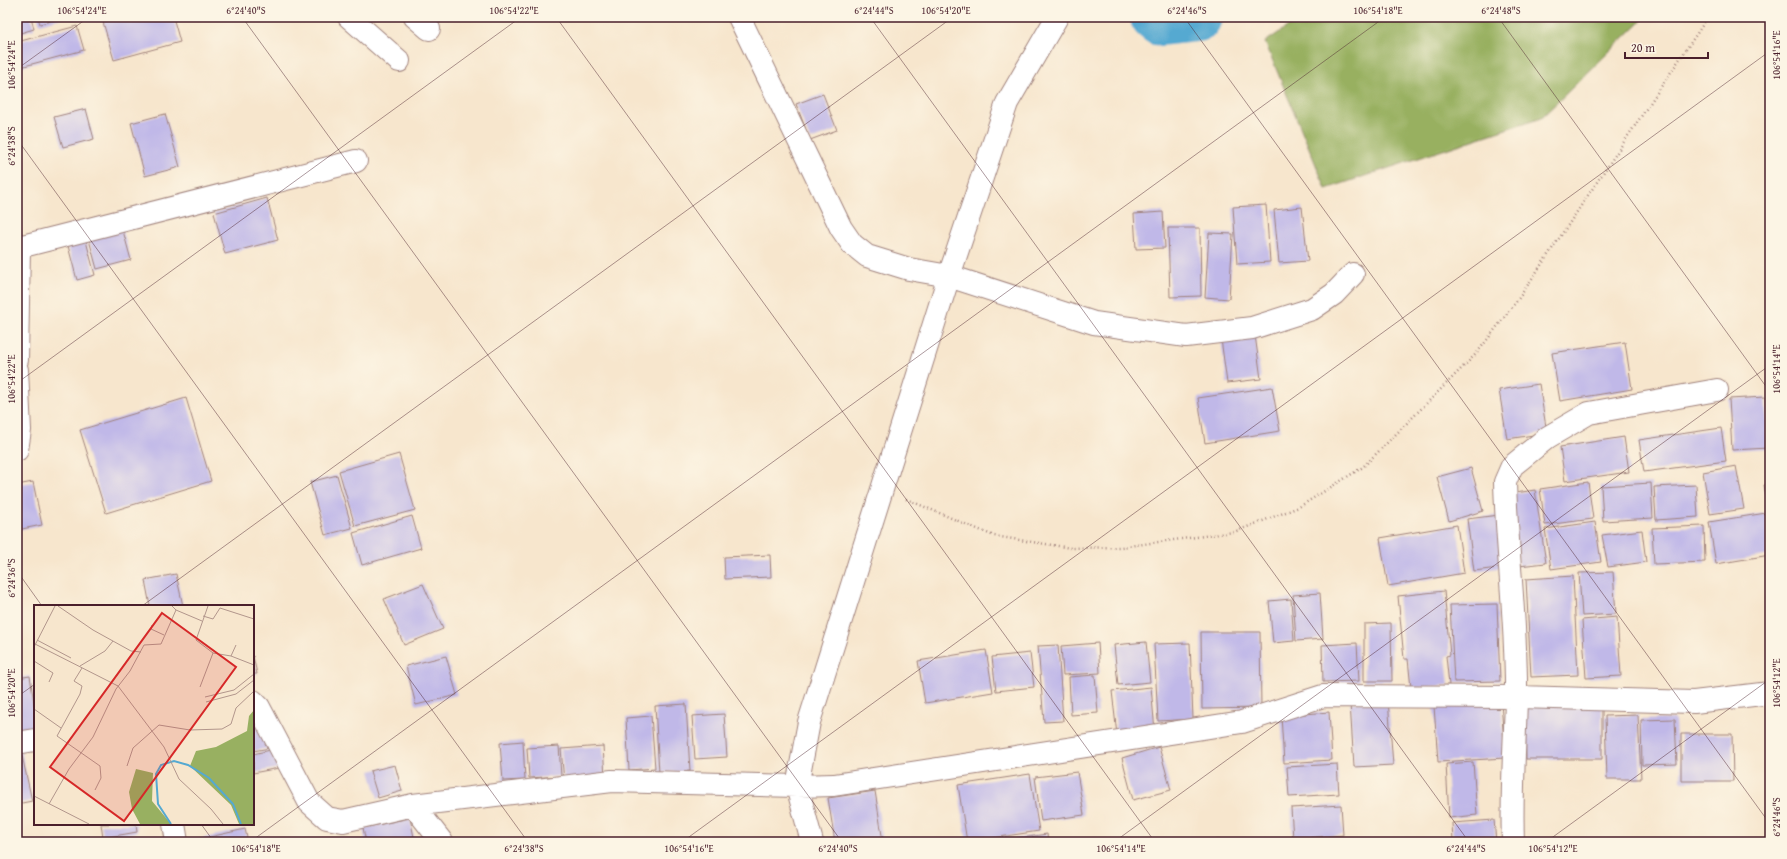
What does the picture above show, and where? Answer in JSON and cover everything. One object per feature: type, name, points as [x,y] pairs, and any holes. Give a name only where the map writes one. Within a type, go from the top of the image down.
[{"type":"street","points":[[350,17],[399,61]]},
{"type":"street","points":[[739,17],[841,228],[852,244],[867,256],[902,267],[949,276],[1094,323],[1186,336],[1252,328],[1312,308],[1334,294],[1353,274]]},
{"type":"street","points":[[812,842],[797,786],[809,722],[949,276],[1007,103],[1057,17]]},
{"type":"street","points":[[17,360],[18,246],[356,161]]},
{"type":"street","points":[[17,370],[20,430],[17,450]]},
{"type":"street","points":[[1513,842],[1513,760],[1516,697],[1514,609],[1505,482],[1512,466],[1548,437],[1589,413],[1717,390]]},
{"type":"street","points":[[254,702],[259,707],[309,802],[327,818],[343,821],[413,805],[612,781],[797,786],[834,785],[1242,722],[1323,696],[1516,697],[1694,702],[1770,692]]},
{"type":"street","points":[[17,743],[34,740]]},
{"type":"street","points":[[413,805],[442,842]]},
{"type":"street","points":[[174,825],[177,842]]},
{"type":"path","points":[[883,489],[994,536],[1071,548],[1121,547],[1234,532],[1299,507],[1363,468],[1477,353],[1519,298],[1708,17]]},
{"type":"green space","points":[[1302,17],[1645,17],[1542,117],[1326,189],[1265,42]]},
{"type":"building","points":[[17,17],[31,17],[34,29],[17,34]]},
{"type":"building","points":[[38,17],[64,17],[40,24]]},
{"type":"building","points":[[120,17],[173,17],[180,42],[114,60],[103,22]]},
{"type":"building","points":[[77,26],[84,50],[17,68],[17,42]]},
{"type":"building","points":[[823,94],[837,130],[810,140],[796,104]]},
{"type":"building","points":[[86,109],[94,139],[63,147],[54,117]]},
{"type":"building","points":[[165,114],[180,167],[145,176],[131,123]]},
{"type":"building","points":[[267,198],[278,240],[225,254],[214,213]]},
{"type":"building","points":[[1266,205],[1270,262],[1237,264],[1233,207]]},
{"type":"building","points":[[1302,207],[1308,261],[1279,263],[1274,210]]},
{"type":"building","points":[[1163,212],[1165,248],[1136,249],[1134,214]]},
{"type":"building","points":[[122,227],[131,260],[97,269],[88,236]]},
{"type":"building","points":[[1168,228],[1200,228],[1201,296],[1170,297]]},
{"type":"building","points":[[1209,233],[1233,234],[1229,299],[1205,297]]},
{"type":"building","points":[[86,241],[95,275],[77,280],[68,246]]},
{"type":"building","points":[[1255,335],[1261,379],[1227,383],[1221,339]]},
{"type":"building","points":[[1625,342],[1632,389],[1560,401],[1552,353]]},
{"type":"building","points":[[1539,384],[1547,433],[1507,439],[1499,390]]},
{"type":"building","points":[[1272,387],[1280,431],[1205,443],[1198,398]]},
{"type":"building","points":[[1765,397],[1769,448],[1732,450],[1729,399]]},
{"type":"building","points":[[186,398],[211,481],[106,513],[80,430]]},
{"type":"building","points":[[1721,428],[1726,461],[1644,472],[1639,440]]},
{"type":"building","points":[[1624,437],[1629,472],[1565,481],[1560,447]]},
{"type":"building","points":[[399,454],[415,510],[355,526],[339,471]]},
{"type":"building","points":[[1736,466],[1744,509],[1710,514],[1703,472]]},
{"type":"building","points":[[1471,468],[1483,511],[1449,521],[1437,477]]},
{"type":"building","points":[[337,475],[352,528],[325,535],[310,482]]},
{"type":"building","points":[[33,482],[42,525],[17,530],[17,485]]},
{"type":"building","points":[[1588,482],[1593,519],[1545,525],[1540,489]]},
{"type":"building","points":[[1651,483],[1653,518],[1603,521],[1601,486]]},
{"type":"building","points":[[1770,484],[1770,512],[1769,513],[1764,485]]},
{"type":"building","points":[[1696,485],[1698,517],[1656,520],[1654,487]]},
{"type":"building","points":[[1535,490],[1546,563],[1519,566],[1509,494]]},
{"type":"building","points":[[1766,513],[1770,538],[1770,555],[1716,564],[1709,522]]},
{"type":"building","points":[[1499,515],[1506,567],[1474,571],[1467,519]]},
{"type":"building","points":[[412,516],[421,548],[362,565],[353,533]]},
{"type":"building","points":[[1595,522],[1601,562],[1551,569],[1545,529]]},
{"type":"building","points":[[1457,525],[1464,573],[1388,586],[1380,538]]},
{"type":"building","points":[[1704,526],[1705,562],[1654,564],[1652,528]]},
{"type":"building","points":[[1642,530],[1646,562],[1608,567],[1602,535]]},
{"type":"building","points":[[770,555],[771,577],[725,579],[724,557]]},
{"type":"building","points":[[1613,572],[1616,614],[1582,616],[1579,573]]},
{"type":"building","points":[[176,574],[183,605],[150,605],[145,580]]},
{"type":"building","points":[[1573,576],[1578,675],[1531,677],[1526,579]]},
{"type":"building","points":[[423,584],[443,629],[404,645],[384,599]]},
{"type":"building","points":[[1444,591],[1450,655],[1446,656],[1449,685],[1411,688],[1408,659],[1404,659],[1398,596]]},
{"type":"building","points":[[1320,593],[1323,639],[1296,641],[1293,595]]},
{"type":"building","points":[[1291,599],[1294,641],[1273,643],[1269,601]]},
{"type":"building","points":[[1497,604],[1500,681],[1454,682],[1450,605]]},
{"type":"building","points":[[1617,617],[1621,676],[1586,678],[1582,620]]},
{"type":"building","points":[[1391,623],[1392,681],[1364,681],[1364,624]]},
{"type":"building","points":[[1201,632],[1260,632],[1261,708],[1202,709]]},
{"type":"building","points":[[1146,642],[1150,682],[1118,685],[1114,645]]},
{"type":"building","points":[[1098,643],[1100,673],[1063,675],[1061,646]]},
{"type":"building","points":[[1190,643],[1193,719],[1158,721],[1154,644]]},
{"type":"building","points":[[1357,643],[1359,681],[1323,682],[1322,645]]},
{"type":"building","points":[[1058,645],[1063,721],[1044,722],[1038,646]]},
{"type":"building","points":[[986,650],[993,692],[925,703],[918,661]]},
{"type":"building","points":[[1030,653],[1034,687],[996,691],[992,657]]},
{"type":"building","points":[[446,656],[457,695],[416,705],[406,666]]},
{"type":"building","points":[[254,660],[257,674],[254,674]]},
{"type":"building","points":[[1095,675],[1098,713],[1071,715],[1069,677]]},
{"type":"building","points":[[30,676],[34,703],[34,732],[17,734],[17,678]]},
{"type":"building","points":[[1151,687],[1155,731],[1117,735],[1112,691]]},
{"type":"building","points":[[1388,700],[1393,765],[1354,767],[1350,703]]},
{"type":"building","points":[[1501,702],[1505,758],[1438,762],[1434,706]]},
{"type":"building","points":[[1525,702],[1602,703],[1602,759],[1526,759]]},
{"type":"building","points":[[686,704],[690,771],[659,773],[655,706]]},
{"type":"building","points":[[1329,712],[1332,760],[1284,763],[1281,716]]},
{"type":"building","points":[[724,714],[727,757],[695,759],[692,716]]},
{"type":"building","points":[[1638,715],[1641,779],[1607,779],[1605,716]]},
{"type":"building","points":[[651,716],[655,768],[629,770],[626,718]]},
{"type":"building","points":[[1675,719],[1677,764],[1642,765],[1641,720]]},
{"type":"building","points":[[265,721],[270,748],[254,751],[254,724]]},
{"type":"building","points":[[1681,734],[1732,734],[1733,781],[1681,781]]},
{"type":"building","points":[[523,741],[525,780],[503,781],[500,743]]},
{"type":"building","points":[[559,746],[561,776],[529,778],[527,748]]},
{"type":"building","points":[[603,746],[605,777],[564,781],[561,749]]},
{"type":"building","points":[[1159,747],[1171,790],[1133,800],[1122,758]]},
{"type":"building","points":[[275,749],[279,768],[254,773],[254,754]]},
{"type":"building","points":[[21,751],[32,801],[17,804],[17,752]]},
{"type":"building","points":[[1473,762],[1477,815],[1449,818],[1446,764]]},
{"type":"building","points":[[1337,764],[1339,794],[1289,797],[1287,767]]},
{"type":"building","points":[[395,765],[402,791],[378,798],[370,771]]},
{"type":"building","points":[[1077,772],[1084,815],[1041,821],[1035,777]]},
{"type":"building","points":[[1030,774],[1039,831],[967,842],[958,785]]},
{"type":"building","points":[[875,791],[883,842],[835,842],[828,798]]},
{"type":"building","points":[[1341,805],[1343,835],[1293,839],[1291,808]]},
{"type":"building","points":[[410,818],[415,842],[366,842],[363,828]]},
{"type":"building","points":[[1494,820],[1496,842],[1453,842],[1452,823]]},
{"type":"building","points":[[101,825],[136,825],[137,832],[103,838]]},
{"type":"building","points":[[245,829],[248,842],[192,842],[192,841]]},
{"type":"building","points":[[1047,834],[1048,842],[1002,842],[1002,841]]},
{"type":"building","points":[[1672,839],[1672,842],[1655,842],[1655,841]]},
{"type":"building","points":[[1216,840],[1271,840],[1271,842],[1216,842]]},
{"type":"waterway","points":[[1155,17],[1160,21],[1197,17]]}]
